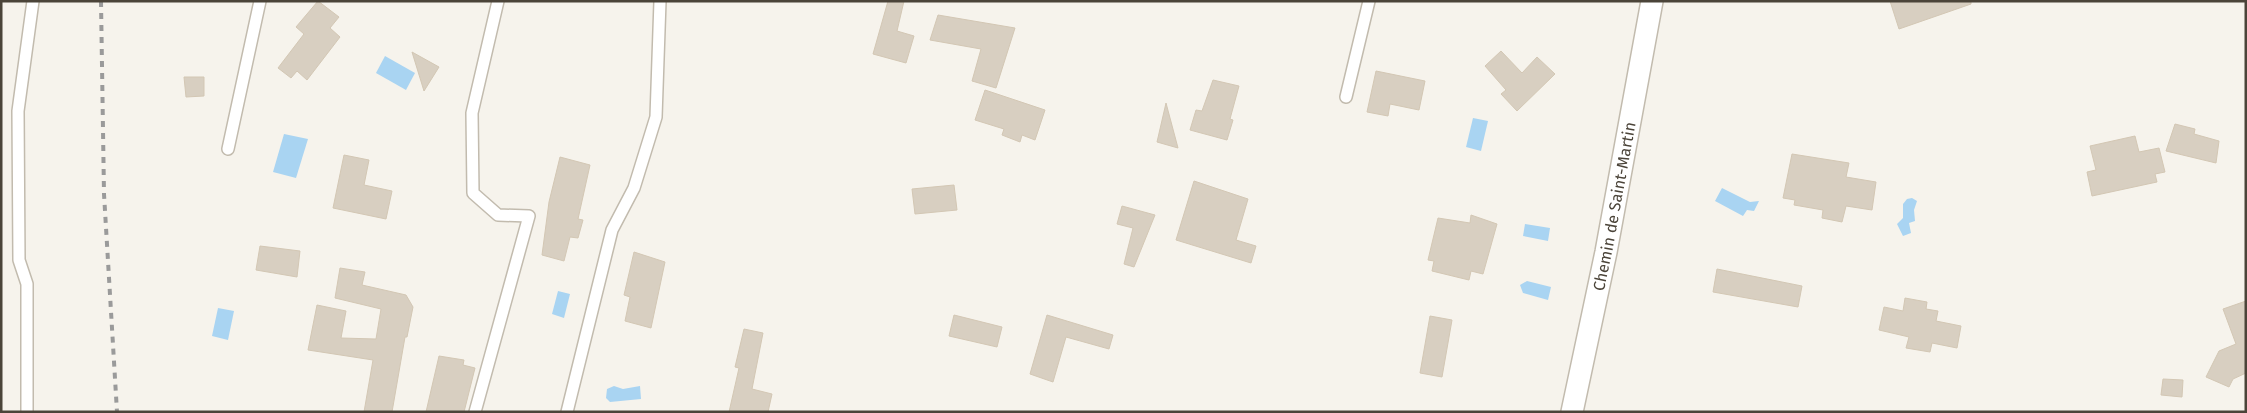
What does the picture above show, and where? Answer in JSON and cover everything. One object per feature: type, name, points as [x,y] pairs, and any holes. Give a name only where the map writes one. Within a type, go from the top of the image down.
[{"type":"street","name":"Chemin de Saint-Martin","points":[[1572,412],[1606,252],[1652,1]]},
{"type":"lane","points":[[27,412],[27,284],[19,260],[18,111],[33,1]]},
{"type":"lane","points":[[228,148],[260,1]]},
{"type":"lane","points":[[475,412],[529,216],[498,215],[473,193],[472,113],[498,1]]},
{"type":"lane","points":[[567,412],[612,230],[634,188],[656,117],[660,1]]},
{"type":"lane","points":[[1346,97],[1369,1]]},
{"type":"water","points":[[385,56],[415,73],[406,90],[376,73]]},
{"type":"water","points":[[1473,118],[1488,121],[1481,151],[1466,147]]},
{"type":"water","points":[[284,134],[308,139],[296,178],[273,172]]},
{"type":"water","points":[[1722,188],[1750,202],[1759,201],[1754,211],[1747,210],[1743,216],[1715,201]]},
{"type":"water","points":[[1912,198],[1917,201],[1914,210],[1915,221],[1909,223],[1911,233],[1903,236],[1897,224],[1903,218],[1903,204],[1907,199]]},
{"type":"water","points":[[1525,224],[1550,228],[1548,241],[1523,236]]},
{"type":"water","points":[[1527,281],[1551,287],[1548,300],[1523,293],[1520,285]]},
{"type":"water","points":[[558,291],[570,294],[564,318],[552,314]]},
{"type":"water","points":[[218,308],[234,311],[228,340],[212,336]]},
{"type":"water","points":[[614,386],[623,389],[640,386],[641,399],[610,402],[606,398],[607,389]]},
{"type":"building","points":[[318,1],[339,17],[330,28],[340,37],[307,80],[297,71],[291,78],[278,68],[304,34],[296,27]]},
{"type":"building","points":[[888,1],[904,1],[897,31],[914,36],[906,63],[873,54]]},
{"type":"building","points":[[1890,1],[1971,1],[1971,4],[1899,29]]},
{"type":"building","points":[[938,15],[1015,28],[996,88],[972,81],[981,49],[930,40]]},
{"type":"building","points":[[1501,51],[1522,73],[1537,57],[1555,74],[1517,111],[1501,94],[1506,90],[1485,66]]},
{"type":"building","points":[[412,52],[439,67],[424,91]]},
{"type":"building","points":[[1376,71],[1425,81],[1419,110],[1390,104],[1388,116],[1367,112]]},
{"type":"building","points":[[184,77],[204,77],[204,96],[186,97]]},
{"type":"building","points":[[1213,80],[1239,86],[1230,119],[1233,120],[1227,140],[1190,130],[1196,110],[1202,111]]},
{"type":"building","points":[[985,90],[1045,110],[1035,140],[1022,135],[1020,142],[1002,135],[1004,129],[975,120]]},
{"type":"building","points":[[1166,103],[1178,148],[1157,142]]},
{"type":"building","points":[[2175,124],[2195,129],[2194,134],[2219,141],[2216,163],[2166,151]]},
{"type":"building","points":[[2135,136],[2139,152],[2159,148],[2165,172],[2155,174],[2157,182],[2092,196],[2087,172],[2096,170],[2090,146]]},
{"type":"building","points":[[1792,154],[1849,163],[1846,177],[1876,182],[1872,210],[1846,206],[1842,222],[1822,218],[1823,210],[1794,205],[1795,200],[1783,198]]},
{"type":"building","points":[[344,155],[369,160],[364,185],[392,191],[386,219],[333,208]]},
{"type":"building","points":[[560,157],[590,165],[578,219],[583,220],[578,238],[570,237],[564,261],[542,255],[549,202]]},
{"type":"building","points":[[1194,181],[1248,199],[1236,240],[1256,246],[1251,263],[1176,240]]},
{"type":"building","points":[[954,185],[957,210],[915,214],[912,189]]},
{"type":"building","points":[[1122,206],[1155,215],[1134,267],[1124,264],[1133,228],[1117,224]]},
{"type":"building","points":[[1471,215],[1497,224],[1483,274],[1471,271],[1469,280],[1432,271],[1434,261],[1428,260],[1438,218],[1470,223]]},
{"type":"building","points":[[260,246],[300,251],[297,277],[256,270]]},
{"type":"building","points":[[634,252],[665,262],[651,328],[625,321],[630,297],[624,295]]},
{"type":"building","points":[[340,268],[365,272],[362,285],[406,295],[413,307],[407,337],[405,337],[392,412],[364,412],[373,360],[308,350],[317,305],[346,311],[341,338],[376,339],[381,309],[335,298]]},
{"type":"building","points":[[1717,269],[1802,286],[1798,307],[1713,292]]},
{"type":"building","points":[[1905,298],[1927,302],[1926,309],[1938,311],[1936,321],[1961,326],[1957,348],[1932,343],[1930,352],[1906,348],[1909,337],[1879,330],[1884,307],[1903,311]]},
{"type":"building","points":[[2246,301],[2246,373],[2233,379],[2229,387],[2206,377],[2219,351],[2236,344],[2223,309]]},
{"type":"building","points":[[954,315],[1002,327],[997,347],[949,336]]},
{"type":"building","points":[[1047,315],[1113,335],[1109,349],[1066,337],[1053,382],[1030,374]]},
{"type":"building","points":[[1430,316],[1452,320],[1442,377],[1420,373]]},
{"type":"building","points":[[744,329],[763,333],[752,389],[772,394],[768,412],[729,412],[739,368],[735,367]]},
{"type":"building","points":[[439,356],[464,360],[463,365],[475,368],[464,412],[426,412]]},
{"type":"building","points":[[2163,379],[2183,380],[2182,397],[2161,395]]},
{"type":"railway","points":[[101,1],[104,194],[117,412]]}]
